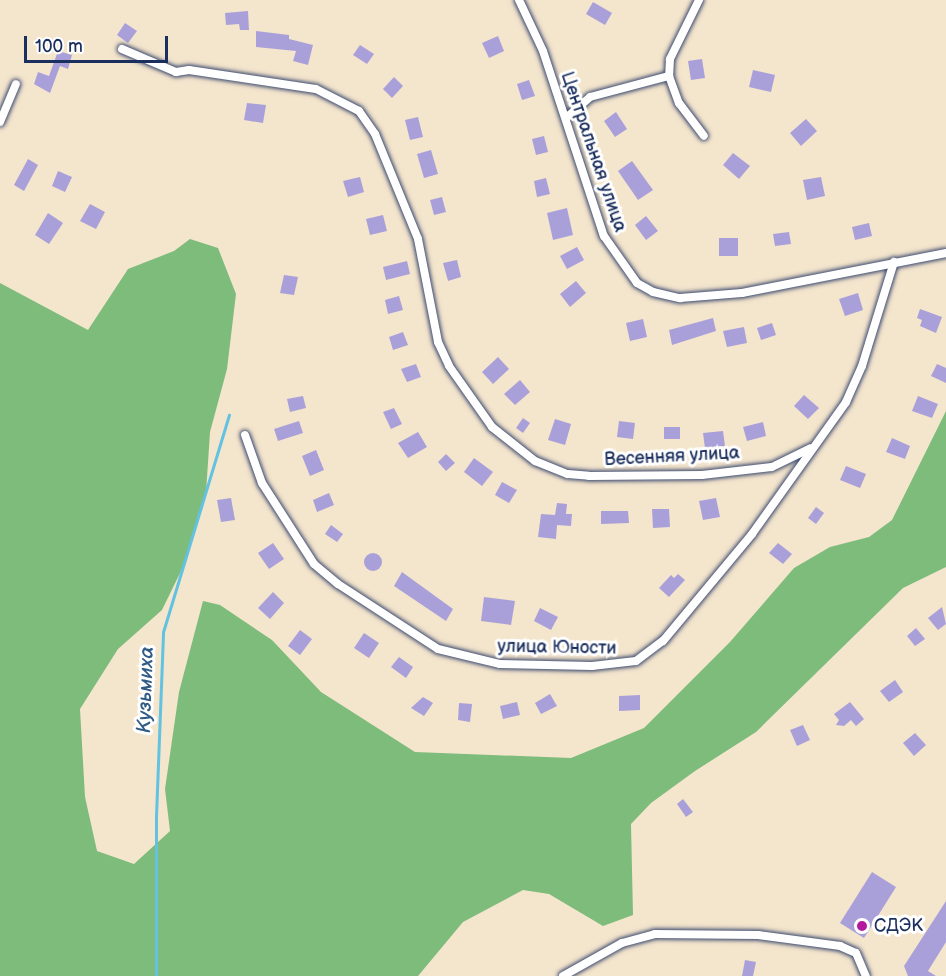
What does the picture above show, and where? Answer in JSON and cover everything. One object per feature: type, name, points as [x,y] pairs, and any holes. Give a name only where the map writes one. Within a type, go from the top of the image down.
[{"type":"street","name":"Центральная улица","points":[[519,0],[543,51],[604,236],[624,270],[652,292],[680,298],[742,293],[946,253]]},
{"type":"street","points":[[699,0],[670,59],[669,76],[679,103],[704,135]]},
{"type":"street","name":"Весенняя улица","points":[[122,49],[176,72],[189,70],[316,89],[359,111],[375,134],[418,239],[438,342],[449,366],[492,427],[536,461],[568,474],[590,476],[702,475],[772,467],[812,447]]},
{"type":"street","points":[[566,118],[590,97],[669,76]]},
{"type":"street","points":[[0,122],[16,84]]},
{"type":"street","name":"улица Юности","points":[[245,435],[252,461],[280,514],[314,564],[338,584],[438,649],[500,664],[592,666],[636,661],[663,640],[752,534],[846,402],[862,366],[894,262]]},
{"type":"street","points":[[563,976],[622,943],[655,934],[758,935],[840,946],[856,953],[866,976]]},
{"type":"green space","points":[[190,239],[218,248],[236,294],[227,369],[210,432],[206,493],[183,567],[162,610],[118,649],[80,709],[85,797],[97,851],[134,864],[170,831],[165,789],[179,692],[203,601],[220,605],[272,640],[321,692],[415,752],[571,758],[644,728],[730,642],[794,568],[830,547],[869,537],[892,520],[946,411],[946,567],[903,588],[756,732],[695,771],[651,803],[631,824],[633,915],[603,926],[549,894],[523,890],[463,922],[418,976],[0,976],[0,283],[88,330],[128,269],[174,251]]},
{"type":"building","points":[[593,2],[612,13],[605,25],[586,14]]},
{"type":"building","points":[[248,11],[249,30],[240,30],[239,24],[226,25],[225,13]]},
{"type":"building","points":[[125,23],[137,31],[128,43],[117,35]]},
{"type":"building","points":[[256,31],[289,35],[289,39],[313,45],[308,65],[293,61],[296,51],[256,47]]},
{"type":"building","points":[[498,36],[504,51],[489,58],[482,43]]},
{"type":"building","points":[[360,45],[374,54],[367,64],[353,55]]},
{"type":"building","points":[[58,51],[72,55],[68,69],[60,66],[50,93],[34,84],[38,72],[49,76]]},
{"type":"building","points":[[702,59],[705,78],[691,80],[688,61]]},
{"type":"building","points":[[753,70],[775,75],[771,92],[749,87]]},
{"type":"building","points":[[394,77],[403,86],[392,98],[383,89]]},
{"type":"building","points":[[529,80],[535,96],[522,100],[517,84]]},
{"type":"building","points":[[247,103],[266,105],[263,123],[244,120]]},
{"type":"building","points":[[616,112],[627,129],[615,137],[604,121]]},
{"type":"building","points":[[418,117],[423,137],[410,140],[405,120]]},
{"type":"building","points":[[806,119],[817,131],[801,146],[790,133]]},
{"type":"building","points":[[544,136],[548,152],[536,155],[532,139]]},
{"type":"building","points":[[431,150],[438,174],[424,178],[417,154]]},
{"type":"building","points":[[733,153],[750,166],[739,179],[723,165]]},
{"type":"building","points":[[28,159],[38,165],[24,191],[14,185]]},
{"type":"building","points":[[632,161],[653,190],[638,200],[618,171]]},
{"type":"building","points":[[58,171],[72,177],[65,192],[52,186]]},
{"type":"building","points":[[360,177],[364,192],[348,197],[343,181]]},
{"type":"building","points":[[821,177],[825,196],[807,200],[803,180]]},
{"type":"building","points":[[546,178],[550,194],[537,197],[534,181]]},
{"type":"building","points":[[442,197],[446,212],[434,215],[430,200]]},
{"type":"building","points":[[90,204],[105,212],[96,229],[80,221]]},
{"type":"building","points":[[567,208],[573,235],[553,240],[547,213]]},
{"type":"building","points":[[48,213],[63,223],[49,244],[35,235]]},
{"type":"building","points":[[383,215],[387,231],[370,235],[366,219]]},
{"type":"building","points":[[646,216],[658,231],[646,240],[635,225]]},
{"type":"building","points":[[869,223],[872,236],[855,240],[852,227]]},
{"type":"building","points":[[789,232],[791,244],[775,246],[773,234]]},
{"type":"building","points":[[719,238],[738,238],[738,256],[719,256]]},
{"type":"building","points":[[577,247],[584,260],[567,269],[560,256]]},
{"type":"building","points":[[457,260],[461,277],[448,281],[443,263]]},
{"type":"building","points":[[407,261],[410,274],[386,280],[383,267]]},
{"type":"building","points":[[284,275],[298,277],[294,295],[280,293]]},
{"type":"building","points":[[576,281],[586,293],[570,307],[560,294]]},
{"type":"building","points":[[858,293],[863,310],[845,316],[839,299]]},
{"type":"building","points":[[399,296],[403,310],[388,314],[385,300]]},
{"type":"building","points":[[920,309],[942,317],[936,333],[920,326],[922,320],[917,318]]},
{"type":"building","points":[[713,318],[716,331],[672,345],[669,330]]},
{"type":"building","points":[[643,319],[647,337],[630,341],[626,323]]},
{"type":"building","points":[[772,323],[776,335],[761,340],[757,328]]},
{"type":"building","points":[[744,327],[747,343],[727,347],[723,331]]},
{"type":"building","points":[[403,332],[408,345],[393,350],[389,337]]},
{"type":"building","points":[[498,357],[509,369],[493,384],[482,372]]},
{"type":"building","points":[[416,364],[421,377],[407,382],[401,369]]},
{"type":"building","points":[[937,364],[946,368],[946,383],[931,376]]},
{"type":"building","points":[[520,380],[530,392],[515,405],[504,394]]},
{"type":"building","points":[[804,395],[819,408],[808,419],[794,406]]},
{"type":"building","points":[[303,396],[306,408],[290,412],[287,399]]},
{"type":"building","points":[[918,396],[938,404],[932,418],[912,411]]},
{"type":"building","points":[[394,408],[402,424],[391,429],[383,412]]},
{"type":"building","points":[[523,418],[530,423],[523,433],[516,428]]},
{"type":"building","points":[[555,419],[571,424],[565,445],[548,440]]},
{"type":"building","points":[[299,421],[303,433],[278,441],[274,429]]},
{"type":"building","points":[[619,421],[635,423],[633,439],[617,437]]},
{"type":"building","points":[[763,422],[766,436],[747,441],[743,427]]},
{"type":"building","points":[[664,427],[680,427],[680,439],[664,439]]},
{"type":"building","points":[[723,431],[725,446],[705,448],[703,433]]},
{"type":"building","points":[[418,432],[427,447],[408,458],[398,443]]},
{"type":"building","points":[[892,438],[910,446],[905,459],[886,452]]},
{"type":"building","points":[[316,450],[324,470],[310,476],[302,456]]},
{"type":"building","points":[[446,454],[455,463],[446,471],[438,462]]},
{"type":"building","points":[[474,458],[493,472],[482,486],[464,472]]},
{"type":"building","points":[[846,466],[866,474],[860,488],[840,480]]},
{"type":"building","points":[[502,482],[517,490],[509,503],[495,495]]},
{"type":"building","points":[[329,493],[334,505],[317,512],[313,500]]},
{"type":"building","points":[[231,498],[235,520],[221,522],[217,500]]},
{"type":"building","points":[[716,498],[720,517],[703,520],[699,501]]},
{"type":"building","points":[[557,503],[567,504],[566,514],[572,514],[571,526],[557,525],[556,539],[538,537],[541,514],[555,515]]},
{"type":"building","points":[[816,507],[824,513],[816,524],[808,518]]},
{"type":"building","points":[[652,509],[669,509],[670,527],[653,528]]},
{"type":"building","points":[[601,511],[628,511],[629,523],[601,524]]},
{"type":"building","points":[[331,525],[343,534],[337,542],[325,534]]},
{"type":"building","points":[[273,543],[284,559],[269,569],[258,553]]},
{"type":"building","points":[[778,543],[792,554],[783,564],[769,553]]},
{"type":"building","points":[[373,553],[381,558],[382,562],[377,570],[373,571],[365,566],[364,562],[369,554]]},
{"type":"building","points":[[402,572],[453,609],[446,621],[394,586]]},
{"type":"building","points":[[678,574],[685,580],[669,597],[659,588],[671,575],[674,578]]},
{"type":"building","points":[[273,592],[284,603],[270,619],[258,608]]},
{"type":"building","points":[[484,597],[515,601],[511,625],[481,621]]},
{"type":"building","points":[[942,607],[946,624],[938,630],[928,618]]},
{"type":"building","points":[[540,608],[558,617],[551,630],[534,621]]},
{"type":"building","points":[[916,628],[925,639],[915,646],[907,636]]},
{"type":"building","points":[[300,630],[312,639],[300,655],[288,646]]},
{"type":"building","points":[[364,633],[379,643],[369,658],[354,648]]},
{"type":"building","points":[[399,657],[413,667],[406,678],[391,667]]},
{"type":"building","points":[[895,680],[903,692],[889,702],[880,691]]},
{"type":"building","points":[[550,694],[557,706],[541,714],[535,703]]},
{"type":"building","points":[[640,695],[640,710],[619,711],[619,696]]},
{"type":"building","points":[[423,697],[433,703],[424,716],[411,708]]},
{"type":"building","points":[[517,702],[520,715],[503,719],[500,706]]},
{"type":"building","points":[[850,702],[864,719],[856,726],[851,720],[844,726],[836,725],[839,720],[834,714]]},
{"type":"building","points":[[459,703],[472,704],[470,722],[458,720]]},
{"type":"building","points":[[803,725],[810,740],[797,746],[790,730]]},
{"type":"building","points":[[915,733],[926,745],[914,756],[903,743]]},
{"type":"building","points":[[683,799],[693,812],[686,817],[677,804]]},
{"type":"building","points":[[872,872],[896,887],[864,938],[840,923]]},
{"type":"building","points":[[946,901],[946,942],[928,971],[936,976],[908,976],[904,966]]},
{"type":"building","points":[[745,960],[756,962],[753,976],[742,976]]},
{"type":"waterway","name":"Кузьмиха","points":[[156,976],[156,816],[163,632],[229,415]]},
{"type":"place","name":"СДЭК","points":[[862,926]]}]
